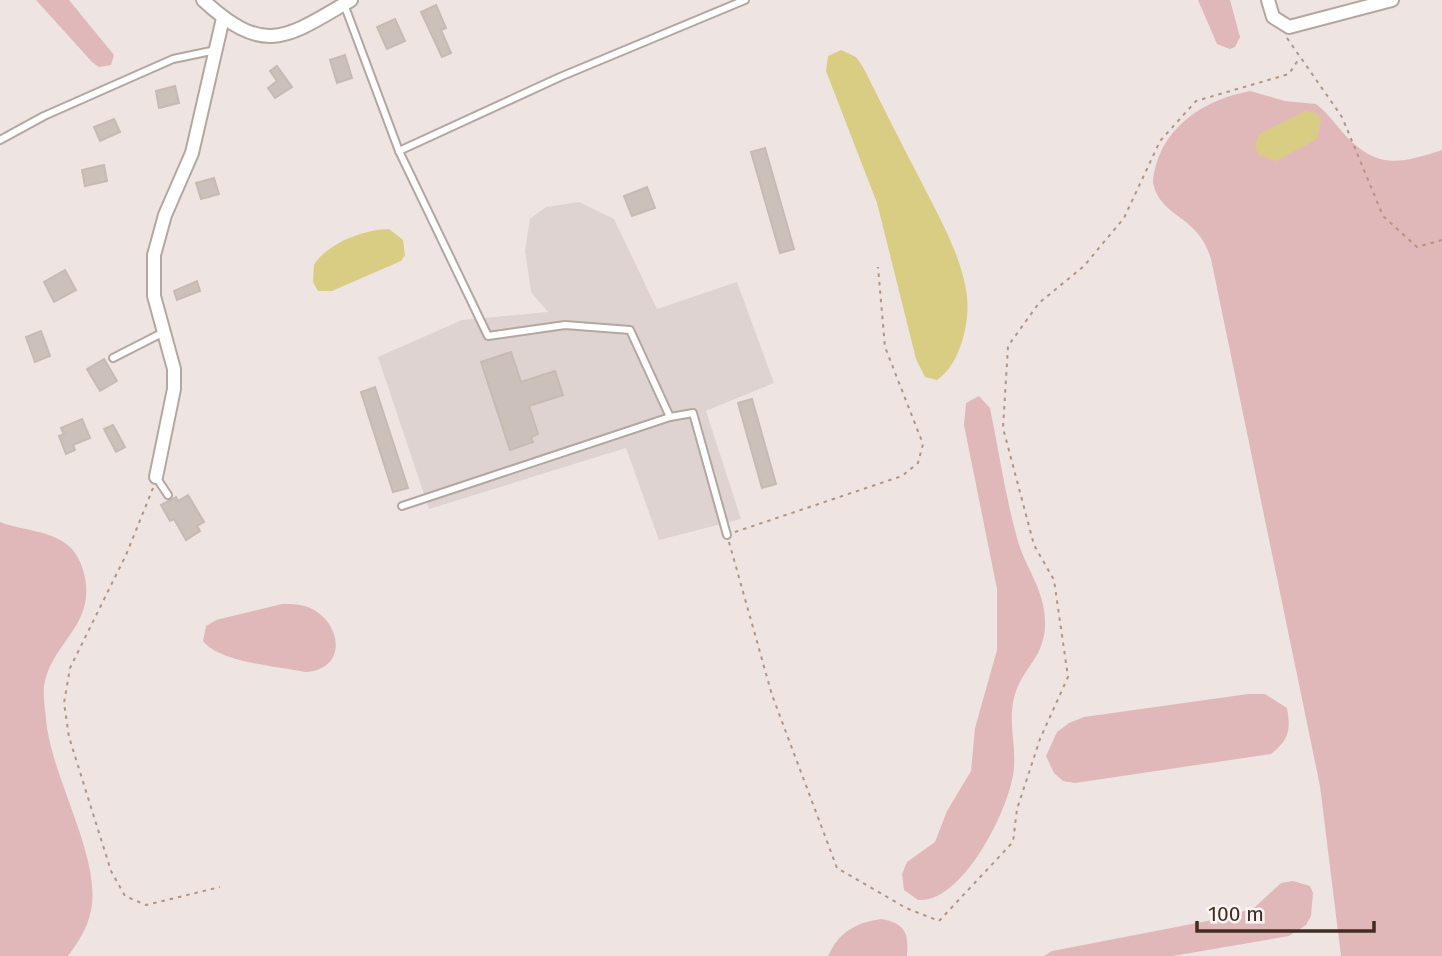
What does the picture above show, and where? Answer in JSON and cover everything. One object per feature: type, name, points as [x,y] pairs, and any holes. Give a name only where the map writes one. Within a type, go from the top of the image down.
[{"type":"street","points":[[203,0],[223,18],[257,37],[275,36],[308,25],[347,2]]},
{"type":"street","points":[[1268,0],[1273,17],[1289,27],[1392,0]]},
{"type":"street","points":[[156,477],[174,389],[174,369],[154,296],[154,256],[165,215],[192,153],[223,18]]},
{"type":"lane","points":[[399,151],[560,77],[745,0]]},
{"type":"lane","points":[[347,2],[399,151],[488,336],[565,325],[630,330],[670,417]]},
{"type":"lane","points":[[0,140],[44,116],[173,59],[216,50]]},
{"type":"lane","points":[[113,358],[162,333]]},
{"type":"lane","points":[[402,506],[670,417],[693,413],[727,535]]},
{"type":"lane","points":[[156,477],[167,495]]},
{"type":"path","points":[[1286,37],[1342,117],[1383,216],[1417,247],[1442,240]]},
{"type":"path","points":[[878,267],[885,347],[923,443],[918,463],[902,476],[727,535],[772,695],[837,868],[906,908],[939,920],[1013,842],[1017,810],[1040,739],[1068,677],[1054,580],[1034,545],[1003,428],[1008,346],[1039,303],[1084,265],[1124,218],[1160,141],[1196,101],[1289,74],[1300,57]]},
{"type":"path","points":[[156,477],[131,545],[70,668],[66,686],[66,721],[111,871],[125,896],[146,905],[220,887]]},
{"type":"shaded area","points":[[36,0],[69,0],[114,55],[111,65],[99,67],[92,62]]},
{"type":"shaded area","points":[[1198,0],[1230,0],[1240,37],[1235,47],[1230,49],[1217,44]]},
{"type":"shaded area","points":[[841,50],[856,57],[863,67],[944,227],[961,269],[968,307],[965,331],[952,364],[937,380],[925,377],[916,359],[877,203],[826,71],[828,56]]},
{"type":"shaded area","points":[[1250,91],[1285,101],[1316,104],[1358,147],[1380,159],[1402,160],[1442,150],[1442,956],[1341,956],[1320,786],[1211,259],[1198,233],[1164,204],[1153,183],[1156,164],[1163,148],[1185,120],[1215,102]]},
{"type":"shaded area","points":[[1306,111],[1318,114],[1321,119],[1317,139],[1276,161],[1259,155],[1255,146],[1259,134]]},
{"type":"shaded area","points":[[579,202],[614,219],[657,309],[737,282],[774,383],[706,411],[741,519],[659,540],[626,448],[429,509],[378,357],[462,320],[548,312],[531,292],[525,251],[530,219],[546,207]]},
{"type":"shaded area","points":[[389,229],[403,240],[405,255],[401,261],[332,291],[318,291],[313,282],[314,265],[320,257],[347,239]]},
{"type":"shaded area","points":[[979,396],[990,408],[1017,538],[1042,599],[1044,634],[1042,645],[1014,698],[1014,767],[1011,784],[995,827],[968,870],[952,886],[935,897],[918,900],[904,890],[902,874],[907,862],[935,842],[947,811],[971,771],[975,728],[997,650],[997,589],[964,425],[966,403]]},
{"type":"shaded area","points":[[0,522],[46,534],[67,544],[81,564],[86,584],[81,616],[56,656],[44,686],[49,740],[88,860],[92,883],[92,904],[87,925],[68,956],[0,956]]},
{"type":"shaded area","points":[[282,604],[310,608],[324,617],[335,637],[336,647],[328,664],[305,672],[265,665],[222,654],[203,641],[206,626],[216,620]]},
{"type":"shaded area","points":[[1248,694],[1265,694],[1287,708],[1287,734],[1282,744],[1271,754],[1075,783],[1063,781],[1054,773],[1046,756],[1057,732],[1084,717]]},
{"type":"shaded area","points":[[1293,881],[1310,886],[1313,893],[1311,916],[1306,925],[1289,936],[1173,956],[1044,956],[1052,951],[1228,917],[1255,907],[1281,883]]},
{"type":"shaded area","points":[[881,919],[895,923],[904,930],[907,956],[828,956],[837,941],[849,930]]},
{"type":"building","points":[[436,5],[446,28],[441,30],[451,53],[442,57],[421,12]]},
{"type":"building","points":[[395,19],[405,41],[387,49],[377,27]]},
{"type":"building","points":[[345,55],[352,78],[337,83],[330,60]]},
{"type":"building","points":[[277,66],[292,87],[275,98],[268,88],[277,81],[270,71]]},
{"type":"building","points":[[175,86],[179,103],[159,108],[156,91]]},
{"type":"building","points":[[114,119],[120,132],[100,141],[94,127]]},
{"type":"building","points":[[765,148],[794,249],[780,253],[751,152]]},
{"type":"building","points":[[104,165],[107,181],[85,186],[82,170]]},
{"type":"building","points":[[214,178],[219,194],[201,199],[196,183]]},
{"type":"building","points":[[647,187],[655,208],[632,216],[624,196]]},
{"type":"building","points":[[65,270],[76,290],[54,302],[44,282]]},
{"type":"building","points":[[197,281],[200,291],[177,300],[174,291]]},
{"type":"building","points":[[41,331],[50,356],[35,362],[26,337]]},
{"type":"building","points":[[511,352],[521,382],[555,371],[563,395],[529,406],[538,434],[531,437],[533,442],[510,450],[481,362]]},
{"type":"building","points":[[104,359],[117,381],[100,391],[87,369]]},
{"type":"building","points":[[375,387],[408,488],[393,492],[361,392]]},
{"type":"building","points":[[752,399],[776,484],[762,488],[738,403]]},
{"type":"building","points":[[82,419],[90,438],[73,445],[75,450],[66,454],[59,436],[64,434],[61,428]]},
{"type":"building","points":[[113,425],[125,447],[116,452],[104,429]]},
{"type":"building","points":[[188,495],[204,522],[197,526],[200,531],[186,540],[174,519],[170,521],[161,505],[176,497],[178,501]]}]
